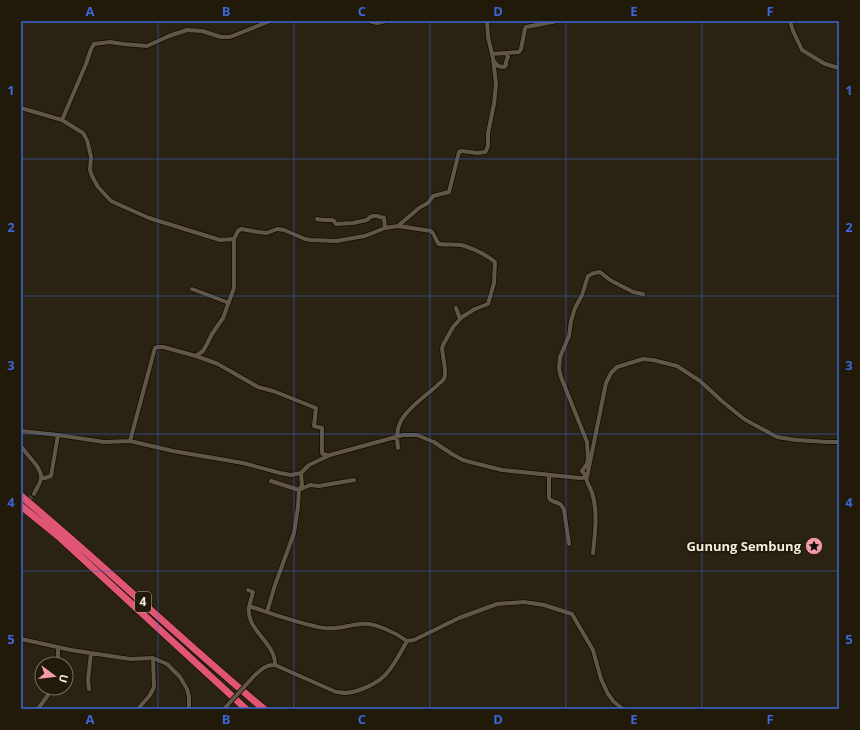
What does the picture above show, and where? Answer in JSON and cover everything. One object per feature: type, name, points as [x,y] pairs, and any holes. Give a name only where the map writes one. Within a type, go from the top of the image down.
[{"type":"highway","name":"4","points":[[21,496],[60,528],[264,709]]},
{"type":"highway","name":"4","points":[[21,506],[58,536],[246,709]]},
{"type":"street","points":[[62,120],[94,44],[110,42],[147,46],[187,30],[202,31],[221,37],[230,37],[270,21]]},
{"type":"street","points":[[369,21],[377,23],[386,21]]},
{"type":"street","points":[[398,226],[419,208],[428,203],[431,197],[449,192],[459,152],[486,151],[489,140],[488,133],[494,104],[496,84],[493,56],[488,37],[487,21]]},
{"type":"street","points":[[493,56],[520,51],[526,27],[557,21]]},
{"type":"street","points":[[790,21],[802,50],[825,64],[839,68]]},
{"type":"street","points":[[493,56],[498,66],[504,67],[508,57],[506,53]]},
{"type":"street","points":[[21,108],[62,120],[82,133],[87,140],[91,157],[90,170],[92,176],[98,187],[111,201],[149,218],[220,240],[234,240]]},
{"type":"street","points":[[317,219],[332,220],[336,224],[345,224],[367,220],[370,217],[377,216],[384,218],[385,228]]},
{"type":"street","points":[[196,356],[203,351],[223,318],[229,303],[234,288],[234,240],[238,231],[243,229],[267,233],[278,229],[305,239],[336,241],[365,236],[385,228],[398,226],[431,231],[439,244],[460,245],[469,248],[495,262],[494,283],[488,304],[475,309],[460,319],[453,327],[442,349],[445,369],[444,379],[404,415],[399,424],[397,437],[398,448]]},
{"type":"street","points":[[587,477],[582,471],[587,464],[587,442],[570,402],[559,369],[560,358],[569,336],[575,308],[582,295],[587,279],[590,274],[594,272],[600,272],[610,280],[633,292],[643,294]]},
{"type":"street","points":[[192,290],[229,303]]},
{"type":"street","points":[[456,308],[460,319]]},
{"type":"street","points":[[130,441],[155,348],[157,347],[196,356],[218,364],[258,387],[273,391],[316,408],[314,426],[322,428],[322,454],[330,455]]},
{"type":"street","points":[[593,553],[596,529],[596,510],[593,493],[586,480],[606,383],[611,373],[617,367],[644,359],[677,366],[700,381],[744,419],[777,437],[796,440],[839,442]]},
{"type":"street","points":[[21,432],[58,435],[104,442],[130,441],[173,451],[243,463],[291,475],[301,473],[309,465],[330,455],[403,435],[417,435],[434,442],[463,460],[502,470],[580,478],[587,477]]},
{"type":"street","points":[[41,477],[45,478],[50,476],[58,435]]},
{"type":"street","points":[[21,446],[35,464],[41,477],[34,494]]},
{"type":"street","points":[[267,612],[294,533],[299,490],[302,485],[301,473]]},
{"type":"street","points":[[549,475],[549,498],[551,501],[562,505],[569,544]]},
{"type":"street","points":[[271,481],[299,490],[310,485],[319,486],[354,480]]},
{"type":"street","points":[[248,590],[253,592],[248,611],[251,622],[274,656],[275,665]]},
{"type":"street","points":[[249,607],[326,629],[362,624],[376,626],[390,631],[406,641],[414,640],[459,618],[497,604],[524,602],[544,605],[572,614],[593,650],[601,679],[608,694],[614,702],[623,709]]},
{"type":"street","points":[[21,639],[130,659],[153,658],[167,664],[180,677],[187,689],[189,709]]},
{"type":"street","points":[[224,709],[255,675],[264,667],[272,664],[336,692],[353,692],[374,683],[387,674],[406,641]]},
{"type":"street","points":[[58,647],[58,656]]},
{"type":"street","points":[[89,689],[88,680],[91,653]]},
{"type":"street","points":[[138,709],[150,695],[154,687],[153,658]]},
{"type":"street","points":[[38,709],[47,696]]},
{"type":"tunnel","points":[[21,508],[34,494]]},
{"type":"place","name":"Gunung Sembung","points":[[814,546]]}]
